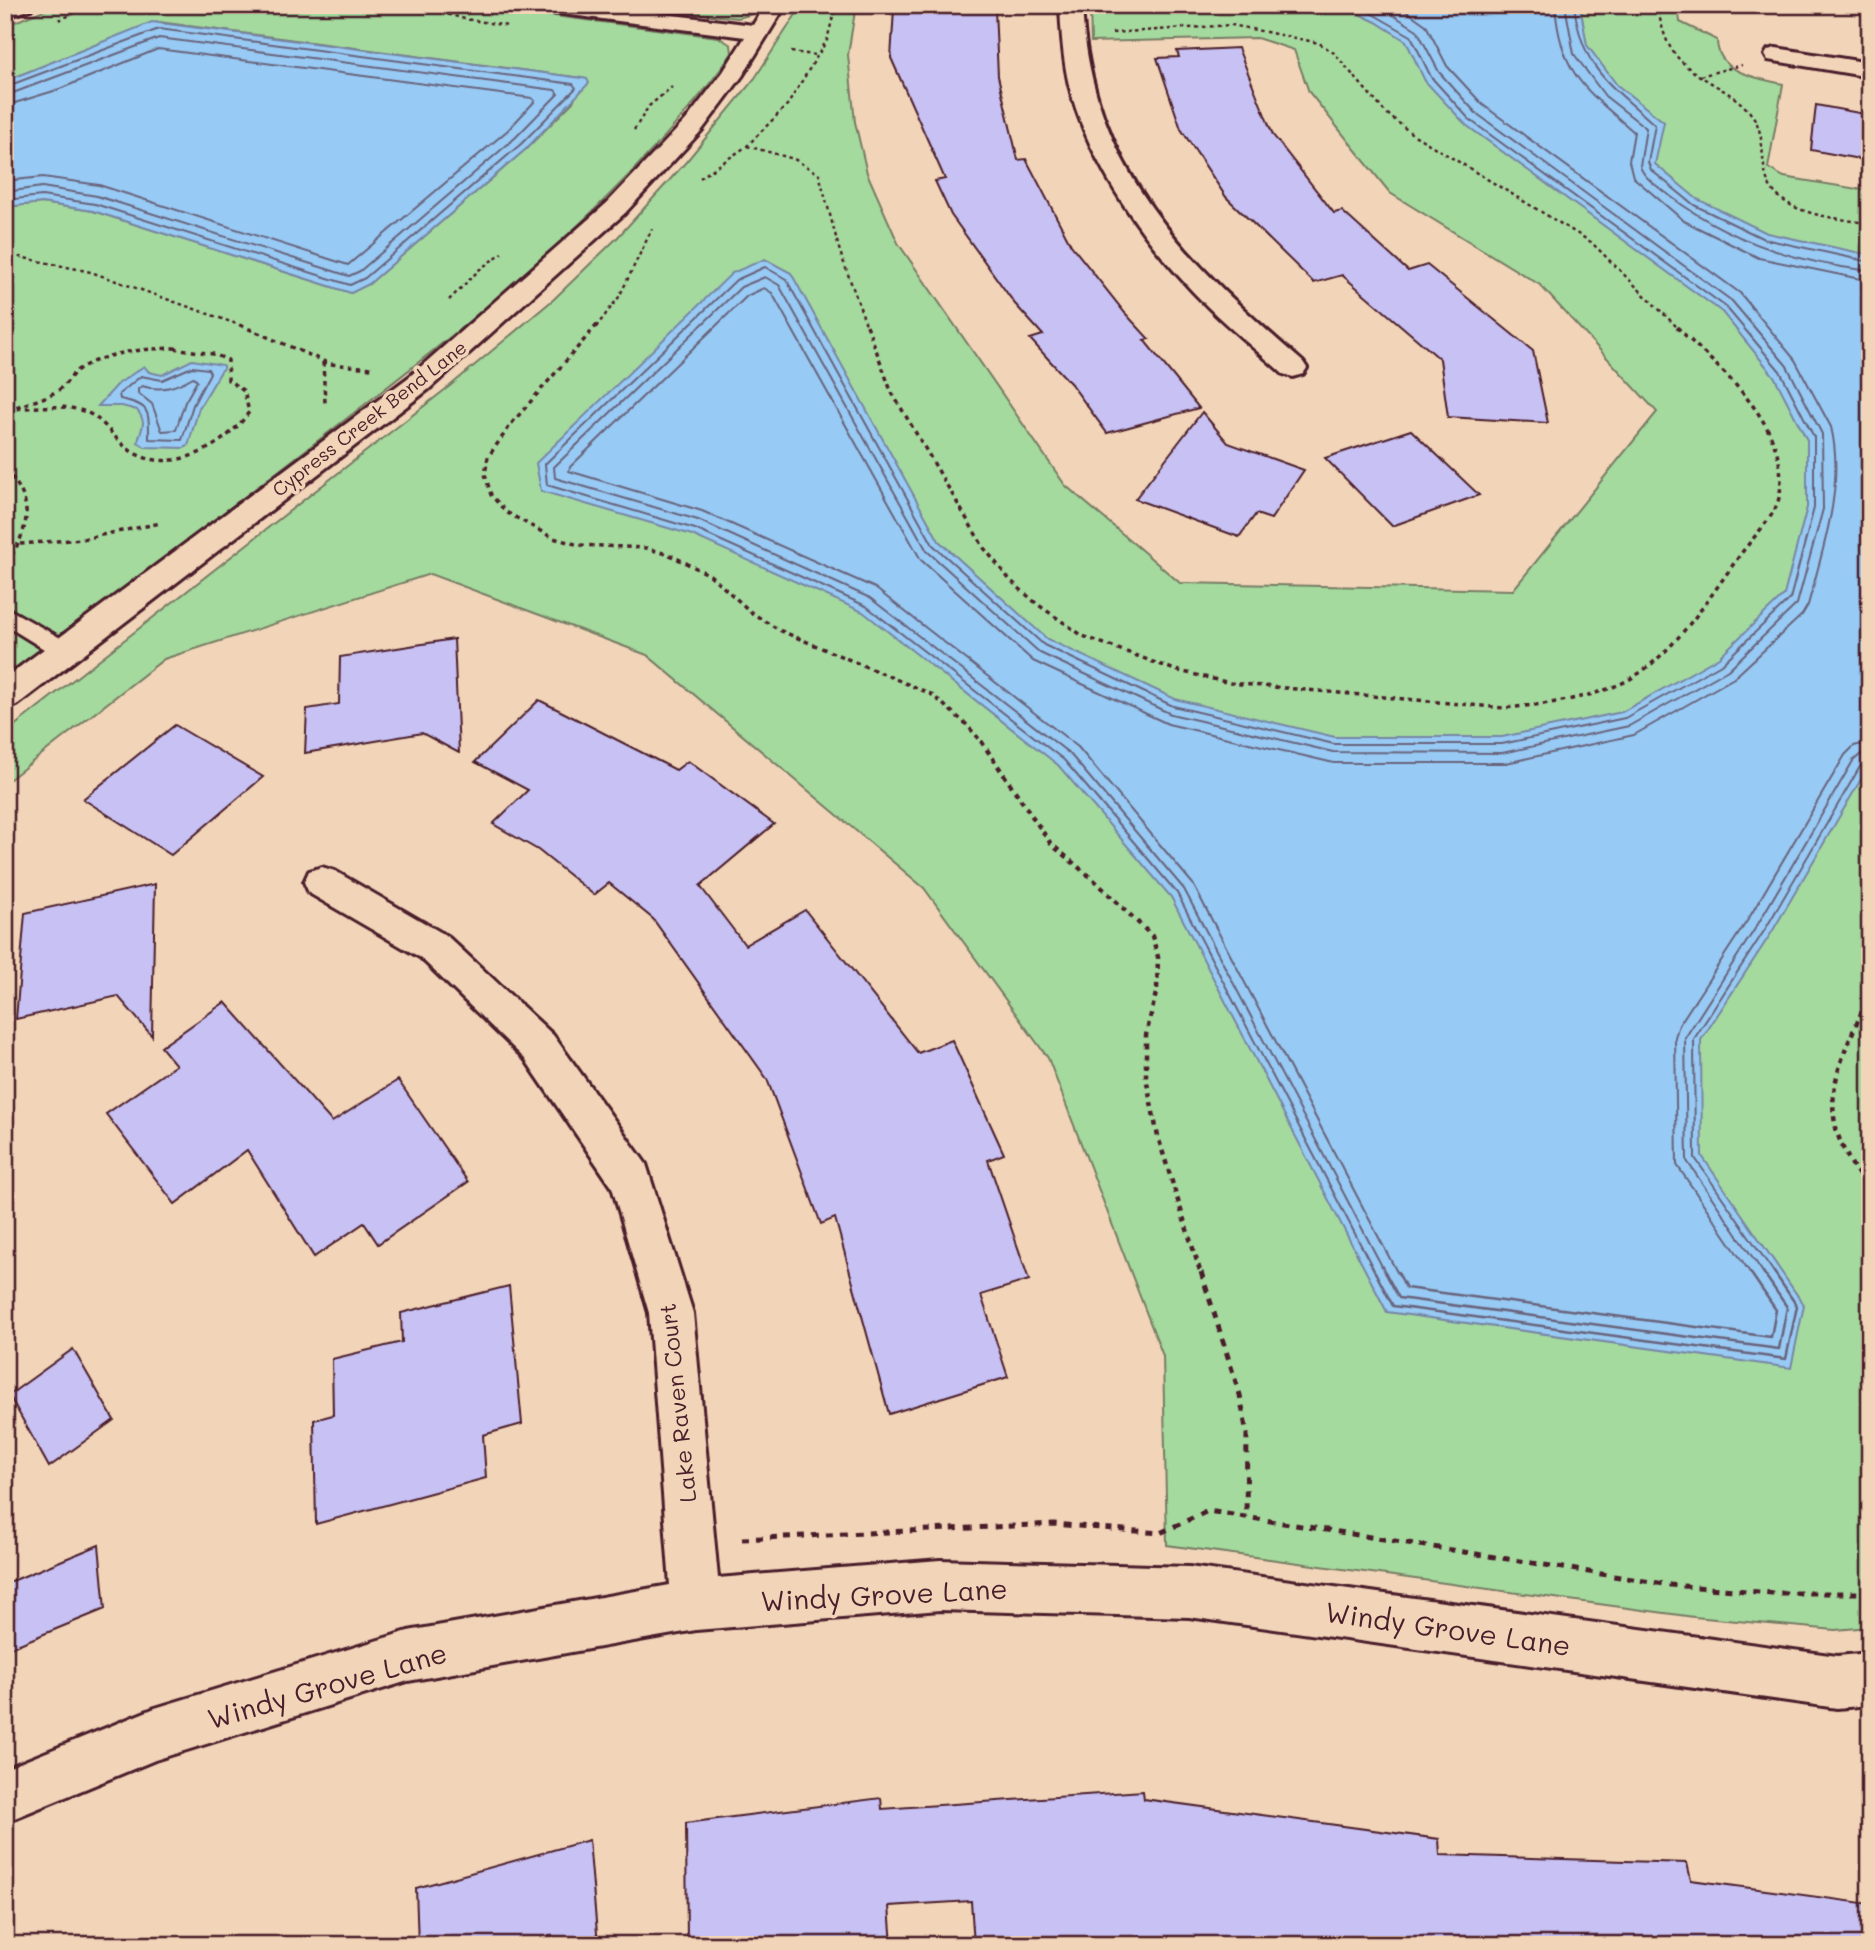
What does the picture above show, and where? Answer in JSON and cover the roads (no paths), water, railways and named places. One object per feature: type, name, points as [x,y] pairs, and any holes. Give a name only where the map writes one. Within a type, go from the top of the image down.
[{"type":"street","points":[[5,12],[24,5]]},
{"type":"street","points":[[540,5],[758,32]]},
{"type":"street","name":"Cypress Creek Bend Lane","points":[[5,696],[419,383],[616,208],[694,125],[732,75],[776,5]]},
{"type":"street","points":[[1071,5],[1074,60],[1080,88],[1098,133],[1128,192],[1173,251],[1211,294],[1293,368]]},
{"type":"street","points":[[1776,55],[1870,70]]},
{"type":"street","name":"Lake Raven Court","points":[[322,882],[434,947],[539,1047],[631,1178],[671,1313],[696,1605]]},
{"type":"street","name":"Windy Grove Lane","points":[[5,1796],[155,1734],[408,1656],[696,1605],[940,1585],[1189,1592],[1837,1682],[1870,1679]]},
{"type":"lane","points":[[5,615],[65,650]]},
{"type":"water","points":[[1340,5],[1580,5],[1587,45],[1617,85],[1664,122],[1655,164],[1697,199],[1767,233],[1870,255],[1870,764],[1772,932],[1701,1040],[1702,1156],[1804,1305],[1791,1368],[1387,1312],[1171,897],[1058,765],[863,612],[692,535],[541,491],[536,463],[732,273],[765,259],[791,273],[939,541],[1047,639],[1175,699],[1335,737],[1502,737],[1622,712],[1719,657],[1784,595],[1807,507],[1807,440],[1774,376],[1722,312],[1466,125],[1425,81],[1406,41],[1376,22]]},
{"type":"water","points":[[152,22],[582,78],[589,83],[526,149],[369,284],[351,293],[93,211],[42,203],[5,207],[5,81]]},
{"type":"water","points":[[192,360],[223,365],[223,368],[199,408],[188,446],[184,448],[145,447],[138,442],[143,422],[137,410],[122,406],[98,406],[118,384],[144,366],[149,372],[162,375]]}]
